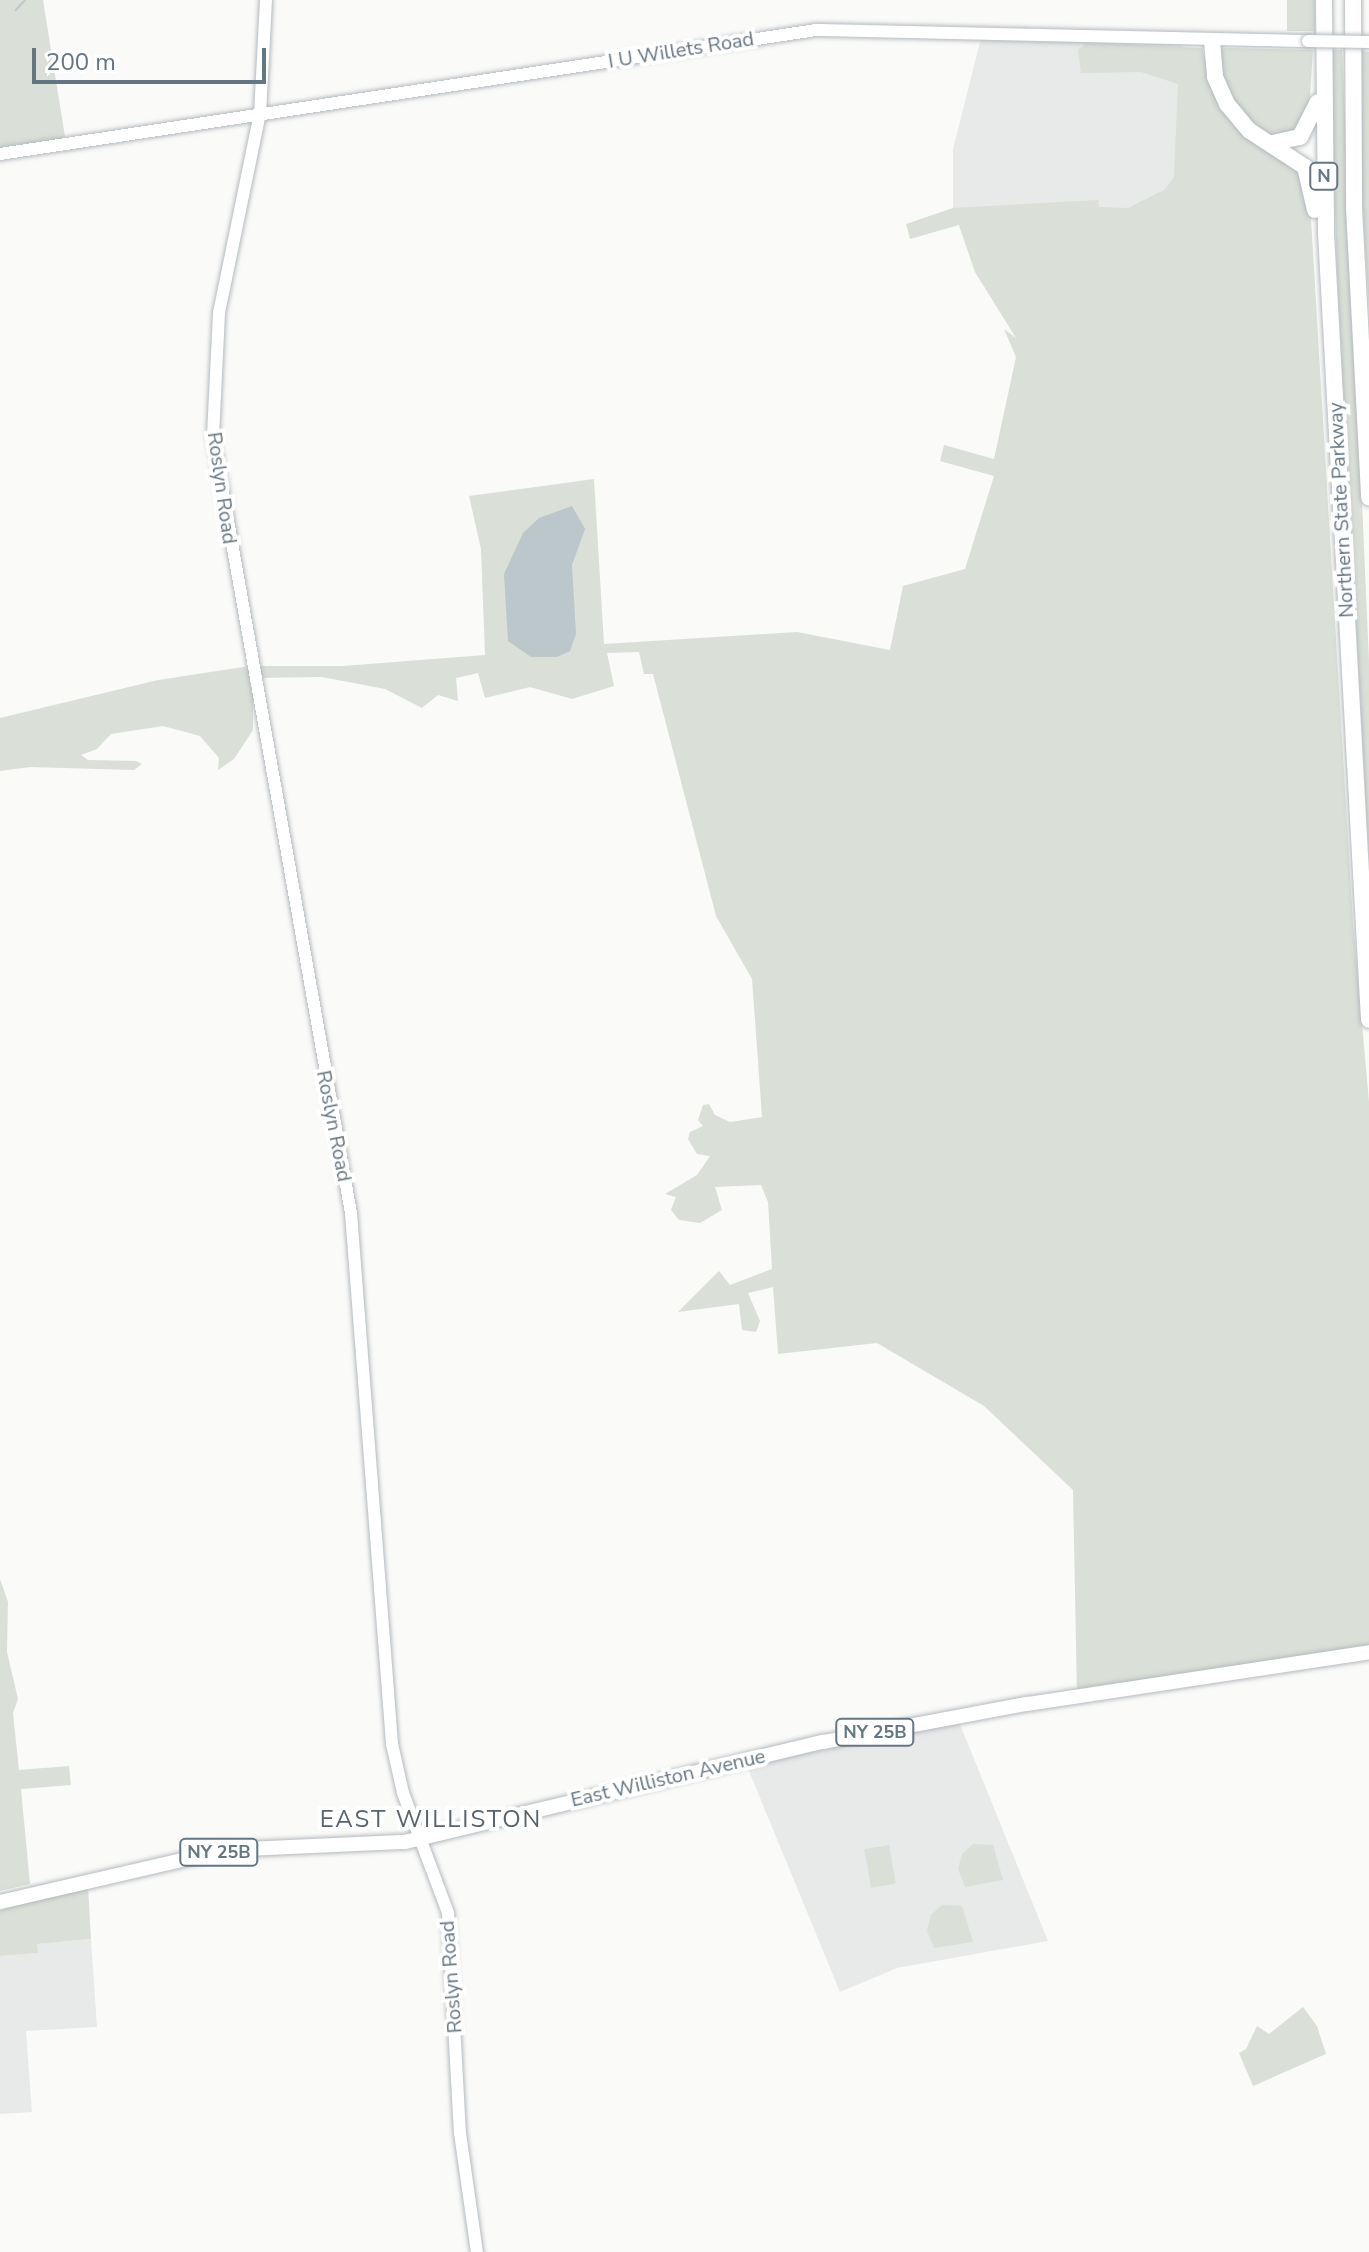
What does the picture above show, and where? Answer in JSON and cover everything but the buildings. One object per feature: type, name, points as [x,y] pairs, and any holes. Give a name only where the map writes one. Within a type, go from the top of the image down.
[{"type":"highway","name":"Northern State Parkway","points":[[1324,0],[1322,89],[1327,262],[1369,1020]]},
{"type":"highway","name":"Northern State Parkway","points":[[1353,0],[1354,208],[1369,498]]},
{"type":"highway","points":[[1212,41],[1215,77],[1227,104],[1244,125],[1308,172],[1327,262]]},
{"type":"highway","points":[[1269,143],[1292,142],[1304,134],[1322,89]]},
{"type":"main road","name":"Roslyn Road","points":[[266,0],[260,113],[219,313],[213,436],[351,1213],[392,1744],[401,1787],[422,1838],[449,1922],[460,2133],[477,2252]]},
{"type":"main road","name":"I U Willets Road","points":[[0,154],[816,30],[1212,41],[1369,42]]},
{"type":"main road","name":"East Williston Avenue","points":[[0,1902],[226,1850],[422,1838],[823,1742],[1244,1670],[1369,1652]]},
{"type":"shaded area","points":[[0,0],[43,0],[66,143],[0,155]]},
{"type":"shaded area","points":[[1287,0],[1315,0],[1315,31],[1287,31]]},
{"type":"shaded area","points":[[982,34],[1183,40],[1189,314],[975,272],[953,208],[953,149]]},
{"type":"shaded area","points":[[1086,43],[1202,48],[1213,91],[1294,162],[1309,186],[1353,923],[1369,1102],[1369,1652],[1077,1696],[1073,1490],[984,1406],[877,1343],[778,1354],[773,1287],[748,1293],[760,1321],[756,1332],[742,1330],[739,1304],[678,1312],[719,1271],[730,1285],[772,1269],[768,1202],[761,1185],[715,1187],[722,1210],[700,1223],[679,1220],[671,1210],[676,1197],[665,1194],[697,1175],[710,1156],[697,1154],[688,1139],[690,1132],[703,1126],[698,1120],[703,1105],[709,1104],[715,1115],[730,1122],[762,1117],[752,979],[716,916],[653,674],[644,674],[639,652],[607,653],[614,686],[572,699],[530,687],[485,698],[478,673],[456,678],[458,701],[438,695],[422,708],[385,689],[322,677],[253,678],[253,730],[234,759],[218,770],[219,758],[200,736],[163,726],[111,734],[97,749],[81,755],[88,760],[136,761],[142,764],[134,770],[30,767],[0,771],[0,718],[158,680],[250,666],[343,666],[485,655],[481,549],[469,496],[594,479],[604,644],[797,632],[890,650],[903,586],[965,569],[994,476],[940,461],[944,445],[994,459],[1016,357],[1004,329],[1016,338],[975,272],[959,225],[910,239],[906,224],[953,208],[1098,200],[1099,207],[1128,208],[1164,190],[1174,177],[1178,84],[1141,72],[1081,73],[1078,50]]},
{"type":"shaded area","points":[[1224,48],[1313,50],[1309,111],[1295,135],[1275,138],[1259,132],[1225,92],[1218,51]]},
{"type":"shaded area","points":[[1330,50],[1342,50],[1369,661],[1369,861],[1337,271]]},
{"type":"shaded area","points":[[1362,51],[1369,52],[1369,308],[1362,193]]},
{"type":"shaded area","points":[[572,506],[585,529],[572,565],[576,634],[570,651],[557,657],[531,657],[508,641],[504,574],[523,533],[539,518]]},
{"type":"shaded area","points":[[0,1579],[8,1602],[7,1652],[18,1699],[13,1713],[19,1770],[69,1766],[71,1785],[21,1789],[30,1884],[0,1891]]},
{"type":"shaded area","points":[[957,1717],[1048,1941],[897,1968],[840,1992],[744,1759]]},
{"type":"shaded area","points":[[973,1844],[993,1845],[1003,1880],[965,1887],[958,1869],[962,1854]]},
{"type":"shaded area","points":[[889,1845],[896,1883],[871,1888],[864,1849]]},
{"type":"shaded area","points":[[88,1887],[91,1939],[37,1944],[38,1953],[0,1956],[0,1910]]},
{"type":"shaded area","points":[[942,1905],[962,1906],[973,1942],[934,1948],[927,1931],[931,1915]]},
{"type":"shaded area","points":[[91,1939],[97,2027],[26,2031],[32,2112],[0,2114],[0,1956],[37,1953],[37,1944]]},
{"type":"shaded area","points":[[1303,2007],[1317,2026],[1326,2054],[1253,2086],[1239,2053],[1246,2049],[1257,2026],[1269,2034]]},
{"type":"waterway","points":[[16,10],[25,0]]},
{"type":"district","name":"EAST WILLISTON","points":[[431,1820]]}]
